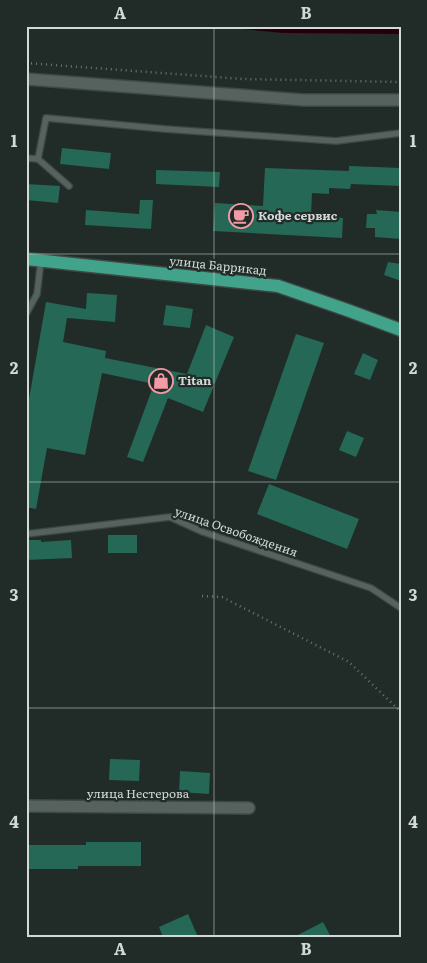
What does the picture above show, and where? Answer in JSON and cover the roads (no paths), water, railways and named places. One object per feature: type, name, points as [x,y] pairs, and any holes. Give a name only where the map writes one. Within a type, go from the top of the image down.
[{"type":"main road","name":"улица Баррикад","points":[[26,259],[278,286],[401,330]]},
{"type":"street","points":[[26,79],[304,100],[401,100]]},
{"type":"street","name":"улица Нестерова","points":[[26,806],[249,808]]},
{"type":"lane","points":[[38,159],[46,118],[165,129],[336,141],[401,133]]},
{"type":"lane","points":[[26,158],[38,159],[70,186]]},
{"type":"lane","points":[[26,314],[37,294],[41,260]]},
{"type":"lane","name":"улица Освобождения","points":[[26,534],[170,517],[202,532],[371,588],[401,608]]},
{"type":"place","name":"Кофе сервис","points":[[241,216]]},
{"type":"place","name":"Titan","points":[[161,381]]}]
